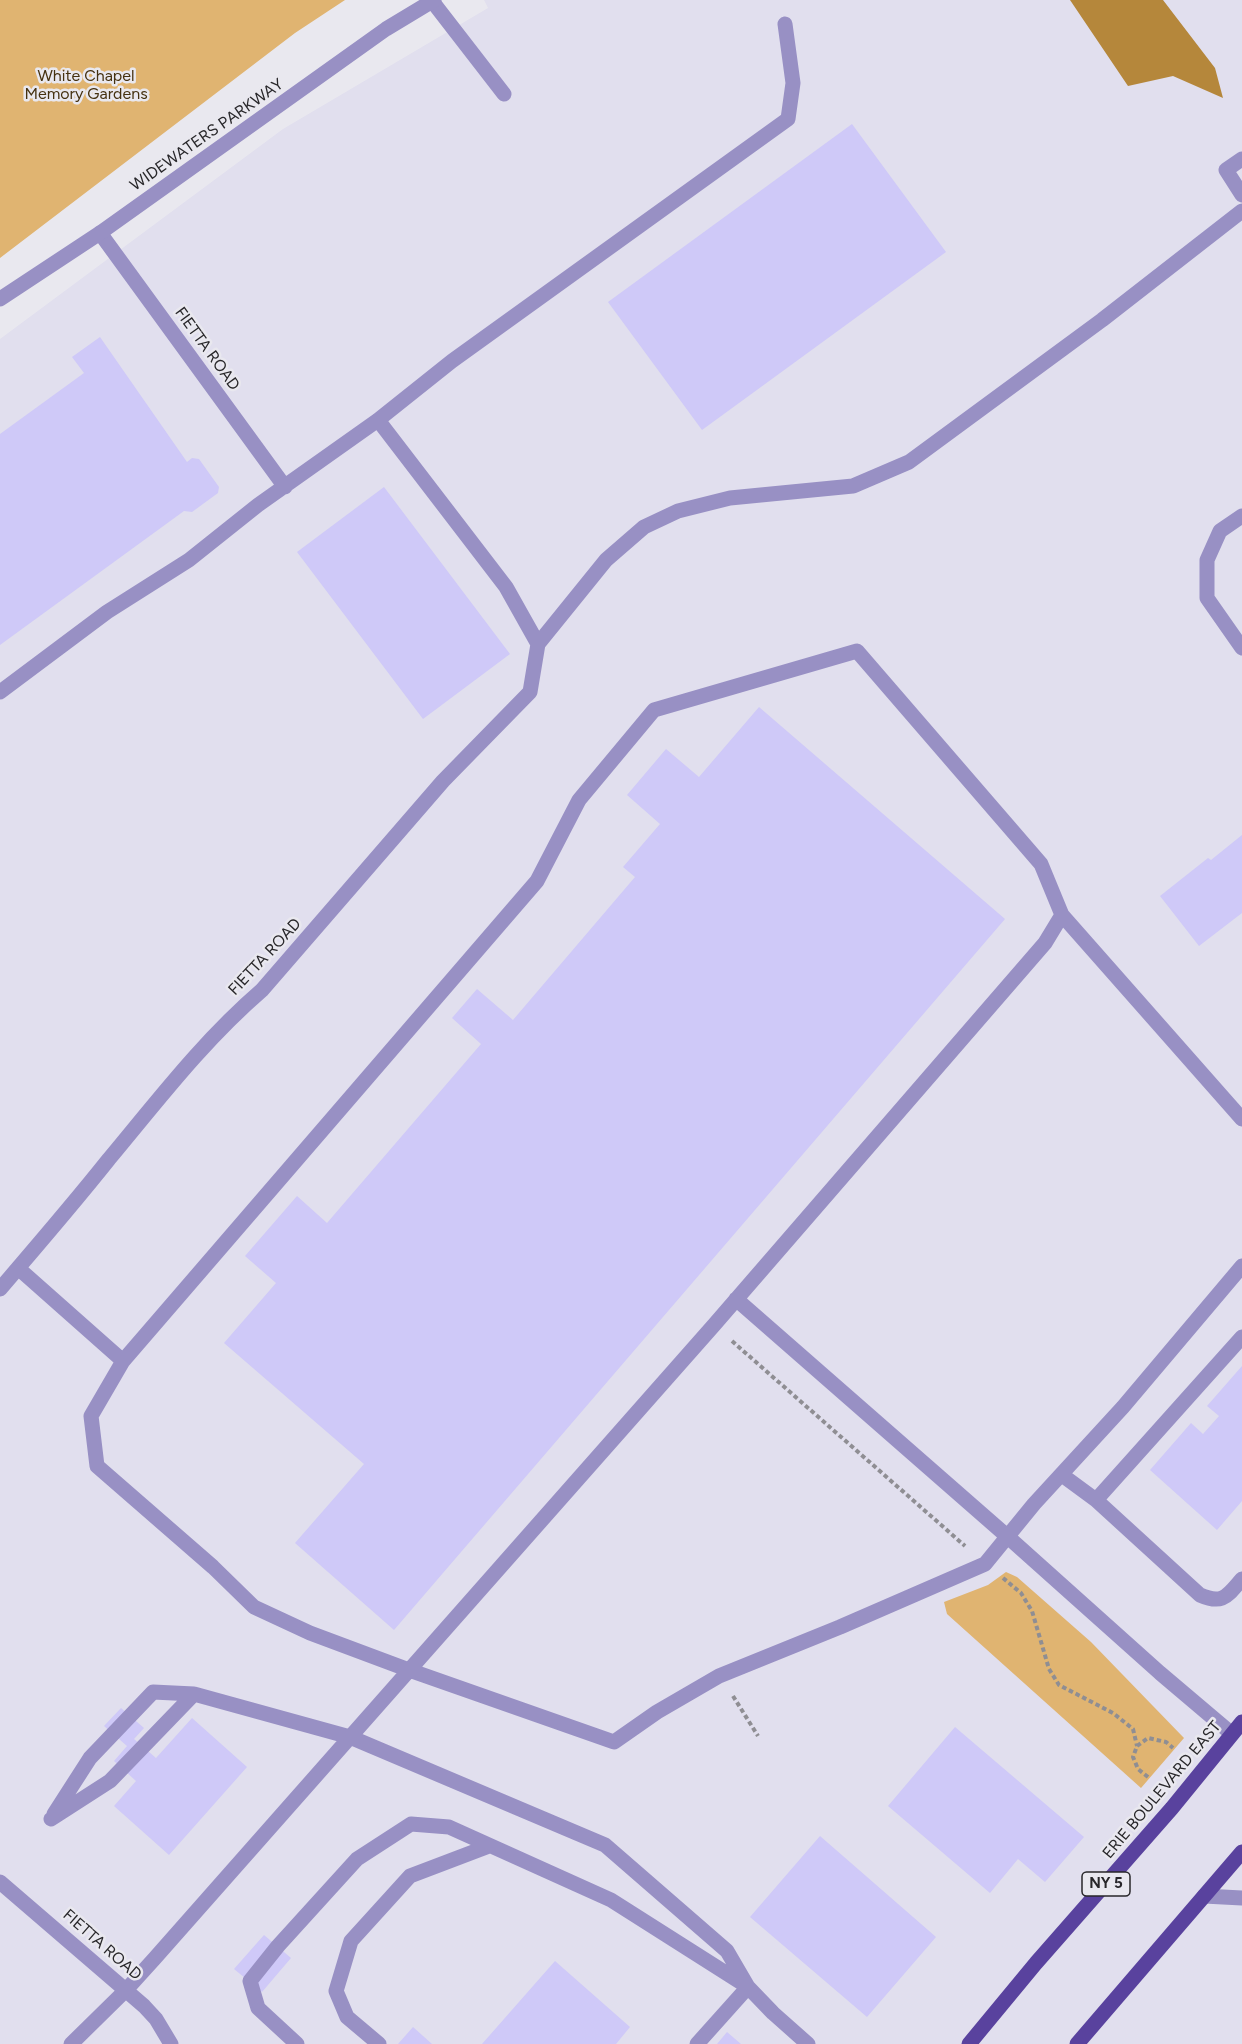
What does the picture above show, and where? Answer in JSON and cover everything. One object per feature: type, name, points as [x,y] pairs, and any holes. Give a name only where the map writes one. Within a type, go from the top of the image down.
[{"type":"main road","name":"ERIE BOULEVARD EAST","points":[[969,2044],[1036,1963],[1172,1808],[1237,1728]]},
{"type":"main road","points":[[1077,2044],[1242,1851]]},
{"type":"street","points":[[433,0],[504,94]]},
{"type":"street","name":"WIDEWATERS PARKWAY","points":[[0,299],[100,233],[386,29],[433,0]]},
{"type":"street","points":[[0,692],[107,612],[189,560],[258,505],[378,420],[452,361],[788,119],[793,84],[785,24]]},
{"type":"street","points":[[1242,159],[1226,170],[1242,195]]},
{"type":"street","points":[[378,420],[506,586],[538,644],[606,560],[644,527],[678,511],[730,498],[853,486],[909,462],[1102,320],[1242,211]]},
{"type":"street","name":"FIETTA ROAD","points":[[100,233],[285,487]]},
{"type":"street","points":[[1242,516],[1220,531],[1207,560],[1207,598],[1242,648]]},
{"type":"street","name":"FIETTA ROAD","points":[[0,1289],[75,1202],[187,1064],[229,1019],[262,990],[443,781],[530,692],[538,644]]},
{"type":"street","points":[[1242,1119],[1062,915],[1041,864],[857,651],[654,710],[579,800],[537,880],[123,1361],[91,1416],[97,1466],[213,1567],[254,1606],[309,1633],[614,1742],[719,1676],[985,1564],[1035,1504],[1131,1398],[1242,1266]]},
{"type":"street","points":[[71,2044],[126,1990],[736,1299],[1045,943],[1062,915]]},
{"type":"street","points":[[18,1268],[123,1361]]},
{"type":"street","points":[[736,1299],[1160,1673],[1237,1728]]},
{"type":"street","points":[[1095,1500],[1242,1337]]},
{"type":"street","points":[[1062,1475],[1095,1500],[1200,1595],[1212,1601],[1223,1599],[1242,1579]]},
{"type":"street","points":[[194,1694],[110,1781],[51,1819],[90,1758],[153,1692],[194,1694],[350,1737],[605,1845],[727,1950],[748,1987]]},
{"type":"street","points":[[297,2044],[258,2008],[250,1981],[278,1946],[357,1860],[411,1824],[449,1827],[611,1900],[748,1987],[808,2044]]},
{"type":"street","points":[[379,2044],[347,2017],[336,1991],[351,1941],[410,1876],[489,1846]]},
{"type":"street","name":"FIETTA ROAD","points":[[0,1882],[126,1990],[156,2019],[171,2044]]},
{"type":"street","points":[[1204,1896],[1242,1898]]},
{"type":"street","points":[[697,2044],[748,1987]]},
{"type":"path","points":[[714,1324],[985,1564],[1021,1593],[1032,1611],[1049,1669],[1059,1685],[1113,1713],[1133,1729],[1137,1746],[1133,1757],[1138,1769],[1148,1777]]},
{"type":"path","points":[[734,1698],[758,1736]]},
{"type":"path","points":[[1137,1746],[1148,1738],[1166,1742],[1173,1748]]},
{"type":"shaded area","points":[[484,0],[1242,0],[1242,2044],[0,2044],[0,339],[283,129],[488,8]]},
{"type":"shaded area","points":[[1070,0],[1163,0],[1215,68],[1223,98],[1173,76],[1128,86]]},
{"type":"green space","name":"White Chapel Memory Gardens","points":[[0,0],[345,0],[295,33],[0,258]]},
{"type":"green space","points":[[1006,1572],[1017,1577],[1091,1642],[1184,1738],[1141,1788],[947,1614],[944,1602],[988,1585]]},
{"type":"building","points":[[852,124],[946,252],[702,430],[608,302]]},
{"type":"building","points":[[100,337],[187,462],[192,458],[199,459],[219,487],[218,493],[192,512],[184,511],[0,645],[0,434],[84,373],[72,357]]},
{"type":"building","points":[[384,487],[510,654],[423,719],[297,552]]},
{"type":"building","points":[[759,707],[1005,919],[394,1630],[295,1543],[364,1464],[224,1343],[276,1283],[245,1256],[297,1196],[327,1223],[481,1044],[452,1018],[477,989],[513,1020],[635,877],[623,867],[660,824],[627,795],[666,749],[699,777]]},
{"type":"building","points":[[1242,835],[1242,913],[1199,946],[1160,896],[1208,858],[1211,860]]},
{"type":"building","points":[[1242,1366],[1242,1501],[1217,1530],[1150,1470],[1191,1423],[1203,1434],[1219,1416],[1207,1406]]},
{"type":"building","points":[[121,1708],[144,1728],[134,1739],[156,1758],[192,1718],[247,1767],[169,1855],[114,1806],[136,1781],[114,1761],[127,1746],[104,1726]]},
{"type":"building","points":[[955,1727],[1084,1837],[1045,1882],[1018,1859],[990,1893],[888,1806]]},
{"type":"building","points":[[820,1836],[936,1937],[867,2017],[750,1917]]},
{"type":"building","points":[[264,1935],[291,1958],[262,1992],[234,1969]]},
{"type":"building","points":[[555,1961],[630,2027],[616,2044],[482,2044]]},
{"type":"building","points":[[413,2027],[432,2044],[398,2044]]},
{"type":"building","points":[[727,2032],[741,2044],[717,2044]]}]
